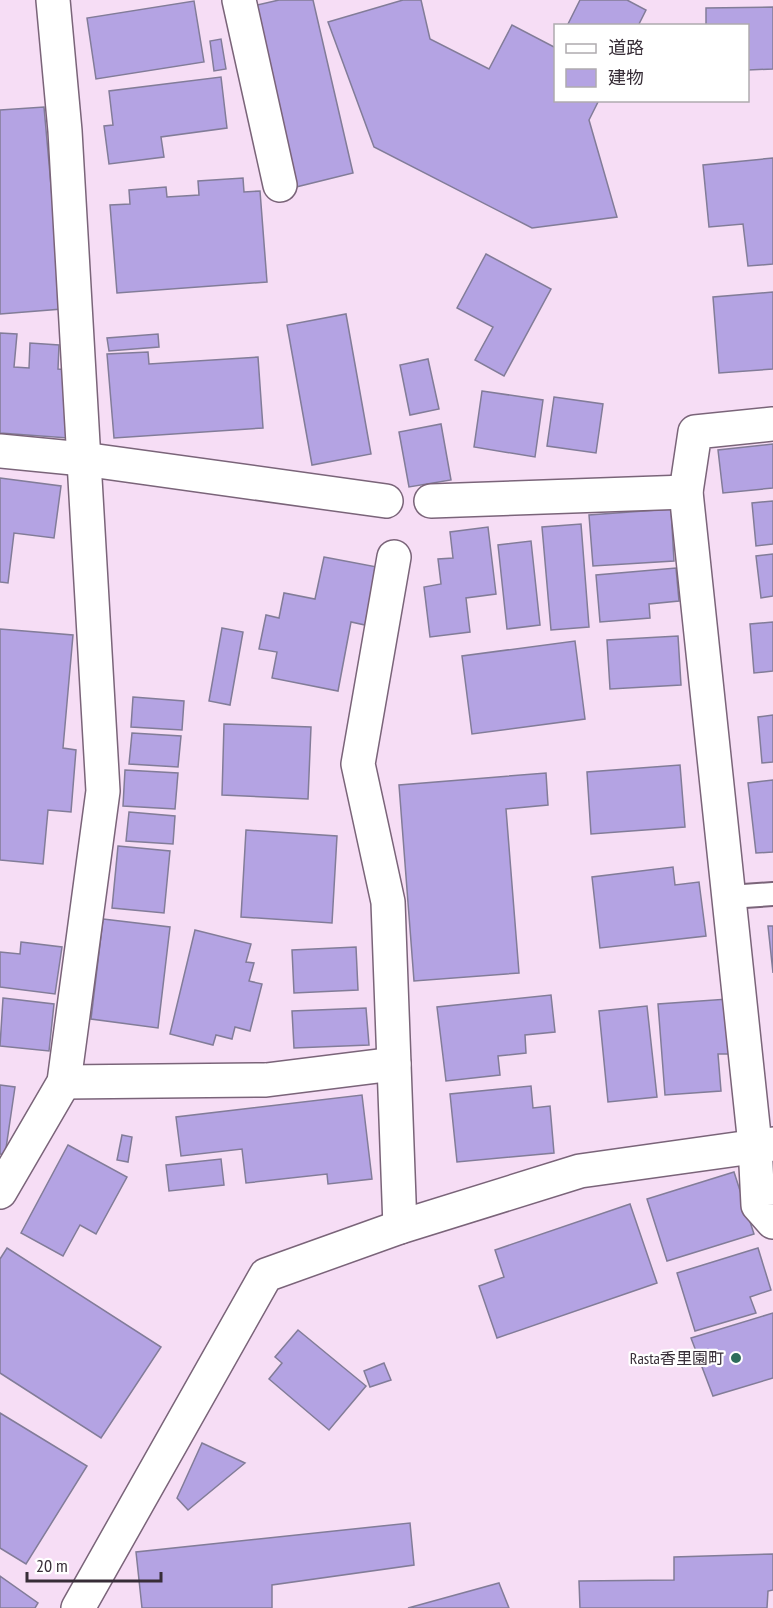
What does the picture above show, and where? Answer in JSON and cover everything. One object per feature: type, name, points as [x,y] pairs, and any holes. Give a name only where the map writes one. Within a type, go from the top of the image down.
[{"type":"street","points":[[0,1192],[64,1082],[103,791],[65,131],[53,0]]},
{"type":"street","points":[[239,0],[280,186]]},
{"type":"street","points":[[773,424],[694,432],[686,492],[729,897],[764,1145],[758,1205],[773,1222]]},
{"type":"street","points":[[0,451],[83,459],[386,501]]},
{"type":"street","points":[[431,501],[686,492]]},
{"type":"street","points":[[394,557],[358,764],[387,902],[400,1227]]},
{"type":"street","points":[[64,1082],[266,1080],[394,1064]]},
{"type":"street","points":[[78,1608],[266,1275],[400,1227],[580,1171],[764,1145]]},
{"type":"lane","points":[[729,897],[773,894]]},
{"type":"building","points":[[279,0],[313,0],[353,173],[292,188],[249,7]]},
{"type":"building","points":[[403,0],[421,0],[430,39],[489,69],[512,25],[554,47],[554,102],[598,102],[589,120],[617,217],[532,228],[374,147],[328,22]]},
{"type":"building","points":[[580,0],[627,0],[646,10],[639,24],[568,24]]},
{"type":"building","points":[[194,1],[204,62],[96,79],[87,18]]},
{"type":"building","points":[[773,7],[773,69],[749,70],[749,24],[706,24],[706,8]]},
{"type":"building","points":[[221,39],[226,69],[214,71],[210,41]]},
{"type":"building","points":[[221,77],[227,128],[161,137],[164,157],[109,164],[104,126],[113,125],[109,91]]},
{"type":"building","points":[[44,107],[62,309],[0,314],[0,110]]},
{"type":"building","points":[[773,158],[773,264],[748,266],[743,224],[709,227],[703,165]]},
{"type":"building","points":[[243,178],[244,192],[260,191],[267,282],[117,293],[110,205],[130,204],[129,190],[166,187],[167,197],[199,195],[198,181]]},
{"type":"building","points":[[486,254],[551,289],[504,376],[475,360],[493,327],[457,308]]},
{"type":"building","points":[[773,292],[773,369],[719,373],[713,297]]},
{"type":"building","points":[[346,314],[371,454],[312,465],[287,325]]},
{"type":"building","points":[[0,333],[17,334],[14,367],[29,368],[30,343],[59,345],[58,369],[72,370],[68,438],[0,433]]},
{"type":"building","points":[[158,334],[159,347],[109,351],[107,338]]},
{"type":"building","points":[[148,352],[149,364],[258,357],[263,428],[114,438],[107,354]]},
{"type":"building","points":[[428,359],[439,409],[410,415],[400,365]]},
{"type":"building","points":[[482,391],[543,400],[535,457],[474,447]]},
{"type":"building","points":[[554,397],[603,404],[596,453],[547,446]]},
{"type":"building","points":[[441,424],[451,480],[409,487],[399,432]]},
{"type":"building","points":[[773,444],[773,488],[723,493],[718,450]]},
{"type":"building","points":[[0,478],[61,486],[54,538],[14,533],[8,583],[0,582]]},
{"type":"building","points":[[773,501],[773,544],[756,546],[752,503]]},
{"type":"building","points":[[671,509],[674,561],[593,566],[589,515]]},
{"type":"building","points":[[581,524],[589,627],[551,630],[542,527]]},
{"type":"building","points":[[488,527],[496,594],[466,598],[470,632],[430,637],[424,587],[441,584],[438,559],[453,558],[450,532]]},
{"type":"building","points":[[531,541],[540,625],[507,629],[498,545]]},
{"type":"building","points":[[773,554],[773,596],[761,598],[756,556]]},
{"type":"building","points":[[324,557],[377,567],[365,625],[351,622],[338,691],[272,678],[277,652],[259,649],[266,615],[279,618],[284,593],[315,599]]},
{"type":"building","points":[[676,568],[679,601],[649,604],[650,618],[600,622],[596,575]]},
{"type":"building","points":[[773,622],[773,671],[754,673],[750,624]]},
{"type":"building","points":[[222,628],[243,632],[230,705],[209,701]]},
{"type":"building","points":[[0,629],[73,635],[63,748],[76,750],[71,812],[48,810],[43,864],[0,860]]},
{"type":"building","points":[[678,636],[681,685],[610,689],[607,640]]},
{"type":"building","points":[[575,641],[585,719],[472,734],[462,656]]},
{"type":"building","points":[[133,697],[184,701],[182,730],[131,727]]},
{"type":"building","points":[[773,715],[773,762],[762,763],[758,717]]},
{"type":"building","points":[[224,724],[311,727],[308,799],[222,795]]},
{"type":"building","points":[[132,733],[181,736],[178,767],[129,764]]},
{"type":"building","points":[[680,765],[685,827],[591,834],[587,772]]},
{"type":"building","points":[[125,770],[178,773],[175,809],[123,806]]},
{"type":"building","points":[[546,773],[548,805],[506,809],[519,973],[414,981],[399,785]]},
{"type":"building","points":[[773,780],[773,852],[756,853],[748,783]]},
{"type":"building","points":[[129,812],[175,816],[173,844],[126,841]]},
{"type":"building","points":[[246,830],[337,836],[332,923],[241,917]]},
{"type":"building","points":[[118,846],[170,851],[164,913],[112,908]]},
{"type":"building","points":[[673,867],[675,885],[699,882],[706,936],[600,948],[592,877]]},
{"type":"building","points":[[103,919],[170,927],[158,1028],[91,1019]]},
{"type":"building","points":[[768,926],[773,926],[773,973]]},
{"type":"building","points":[[195,930],[251,944],[246,962],[254,963],[249,981],[262,984],[250,1031],[235,1027],[232,1039],[216,1035],[213,1045],[170,1034]]},
{"type":"building","points":[[21,942],[62,947],[55,994],[0,987],[0,952],[20,954]]},
{"type":"building","points":[[356,947],[358,990],[294,993],[292,950]]},
{"type":"building","points":[[551,995],[555,1032],[525,1035],[526,1053],[498,1056],[500,1075],[446,1081],[437,1007]]},
{"type":"building","points":[[3,998],[54,1004],[49,1051],[0,1046]]},
{"type":"building","points":[[728,999],[731,1054],[718,1054],[721,1091],[665,1095],[658,1004]]},
{"type":"building","points":[[647,1006],[657,1097],[608,1102],[599,1011]]},
{"type":"building","points":[[366,1008],[369,1045],[294,1048],[292,1011]]},
{"type":"building","points":[[0,1085],[15,1087],[5,1155],[0,1154]]},
{"type":"building","points":[[531,1086],[533,1108],[550,1106],[554,1153],[457,1162],[450,1094]]},
{"type":"building","points":[[362,1095],[372,1179],[328,1184],[327,1174],[246,1183],[242,1149],[181,1156],[176,1117]]},
{"type":"building","points":[[122,1135],[132,1137],[128,1162],[117,1160]]},
{"type":"building","points":[[68,1145],[127,1177],[96,1234],[80,1225],[63,1256],[21,1233]]},
{"type":"building","points":[[221,1159],[224,1185],[169,1191],[166,1165]]},
{"type":"building","points":[[734,1172],[754,1234],[667,1261],[647,1199]]},
{"type":"building","points":[[630,1204],[657,1283],[497,1338],[479,1286],[504,1277],[495,1250]]},
{"type":"building","points":[[7,1248],[161,1347],[101,1438],[0,1373],[0,1259]]},
{"type":"building","points":[[758,1248],[771,1290],[750,1297],[756,1313],[695,1331],[677,1273]]},
{"type":"building","name":"Rasta香里園町","points":[[773,1313],[773,1378],[713,1396],[691,1338]]},
{"type":"building","points":[[298,1330],[366,1386],[329,1430],[269,1379],[282,1363],[275,1357]]},
{"type":"building","points":[[384,1363],[391,1380],[370,1387],[364,1371]]},
{"type":"building","points":[[0,1413],[87,1466],[26,1564],[0,1548]]},
{"type":"building","points":[[202,1443],[245,1463],[188,1510],[177,1498]]},
{"type":"building","points":[[410,1523],[414,1565],[272,1585],[272,1608],[142,1608],[136,1552]]},
{"type":"building","points":[[773,1554],[773,1590],[768,1591],[767,1608],[580,1608],[579,1581],[674,1580],[674,1557]]},
{"type":"building","points":[[0,1576],[38,1603],[35,1608],[0,1608]]},
{"type":"building","points":[[499,1583],[509,1608],[408,1608]]},
{"type":"place","name":"Rasta香里園町","points":[[736,1358]]}]
